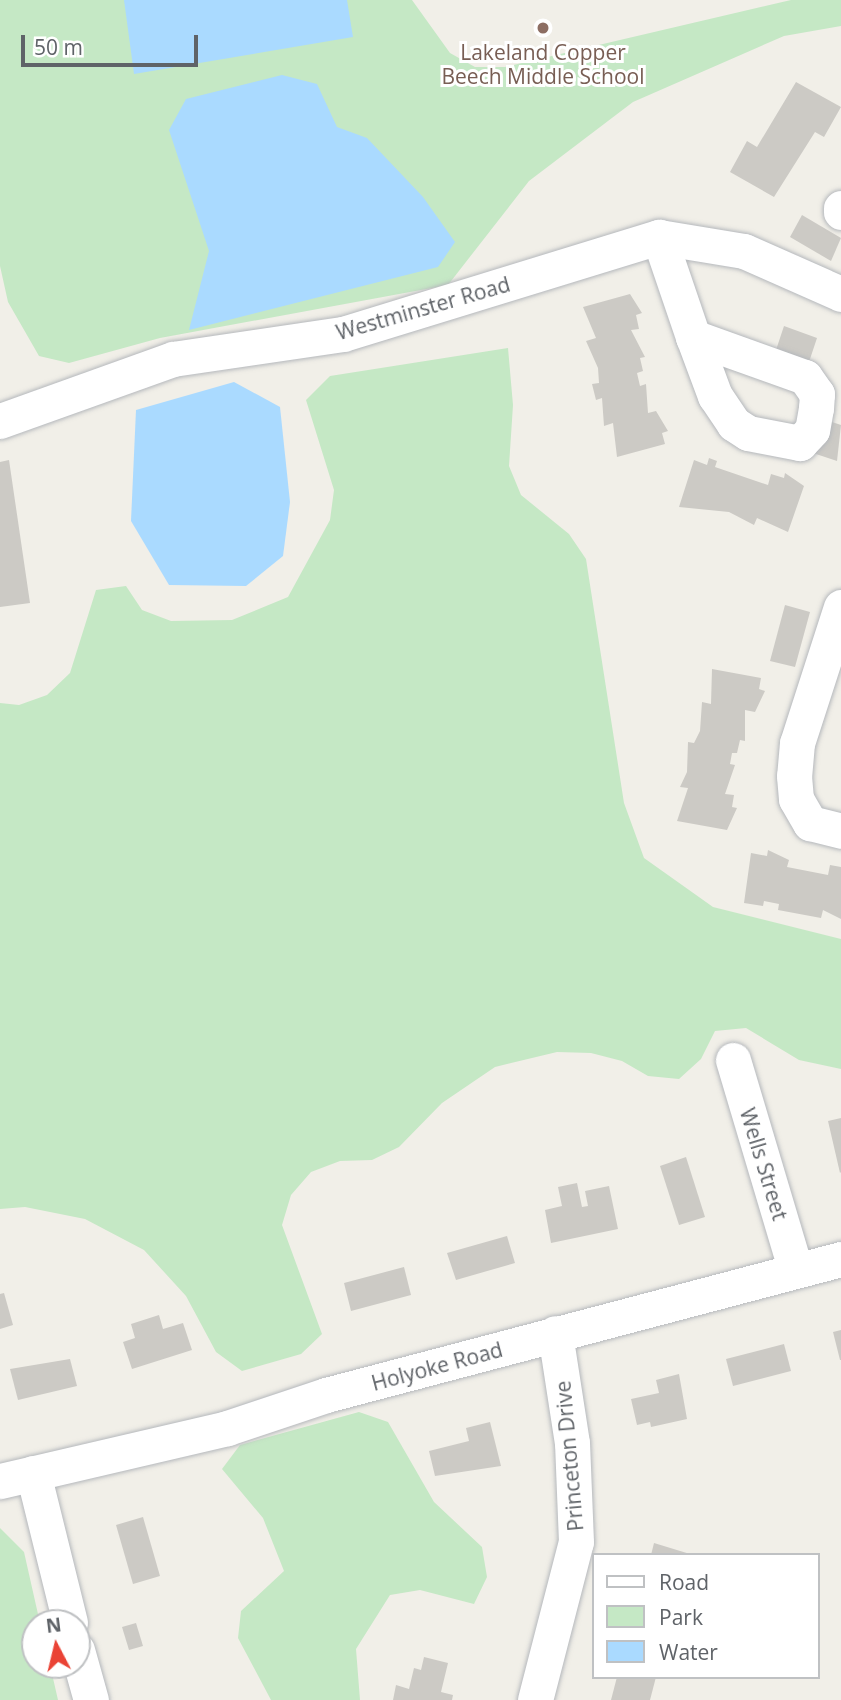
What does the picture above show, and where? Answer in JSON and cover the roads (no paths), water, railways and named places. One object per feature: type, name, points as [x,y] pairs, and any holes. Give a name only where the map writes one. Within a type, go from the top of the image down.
[{"type":"street","name":"Westminster Road","points":[[0,421],[173,359],[343,334],[659,237],[744,251],[841,294]]},
{"type":"street","points":[[659,237],[693,337]]},
{"type":"street","points":[[840,617],[797,743],[794,776],[796,799],[810,823],[841,831]]},
{"type":"street","name":"Wells Street","points":[[733,1060],[795,1268]]},
{"type":"street","name":"Holyoke Road","points":[[0,1481],[227,1428],[326,1395],[795,1268],[841,1259]]},
{"type":"street","name":"Princeton Drive","points":[[535,1700],[576,1542],[572,1443],[555,1333]]},
{"type":"street","points":[[33,1473],[67,1609]]},
{"type":"street","points":[[85,1679],[91,1700]]},
{"type":"water","points":[[124,0],[347,0],[353,37],[134,74]]},
{"type":"water","points":[[282,75],[317,84],[337,127],[367,138],[423,197],[455,242],[438,267],[189,330],[209,251],[169,130],[186,99]]},
{"type":"water","points":[[234,382],[280,407],[290,502],[283,556],[246,586],[169,585],[131,521],[136,410]]},
{"type":"place","name":"Lakeland Copper Beech Middle School","points":[[543,28]]}]
